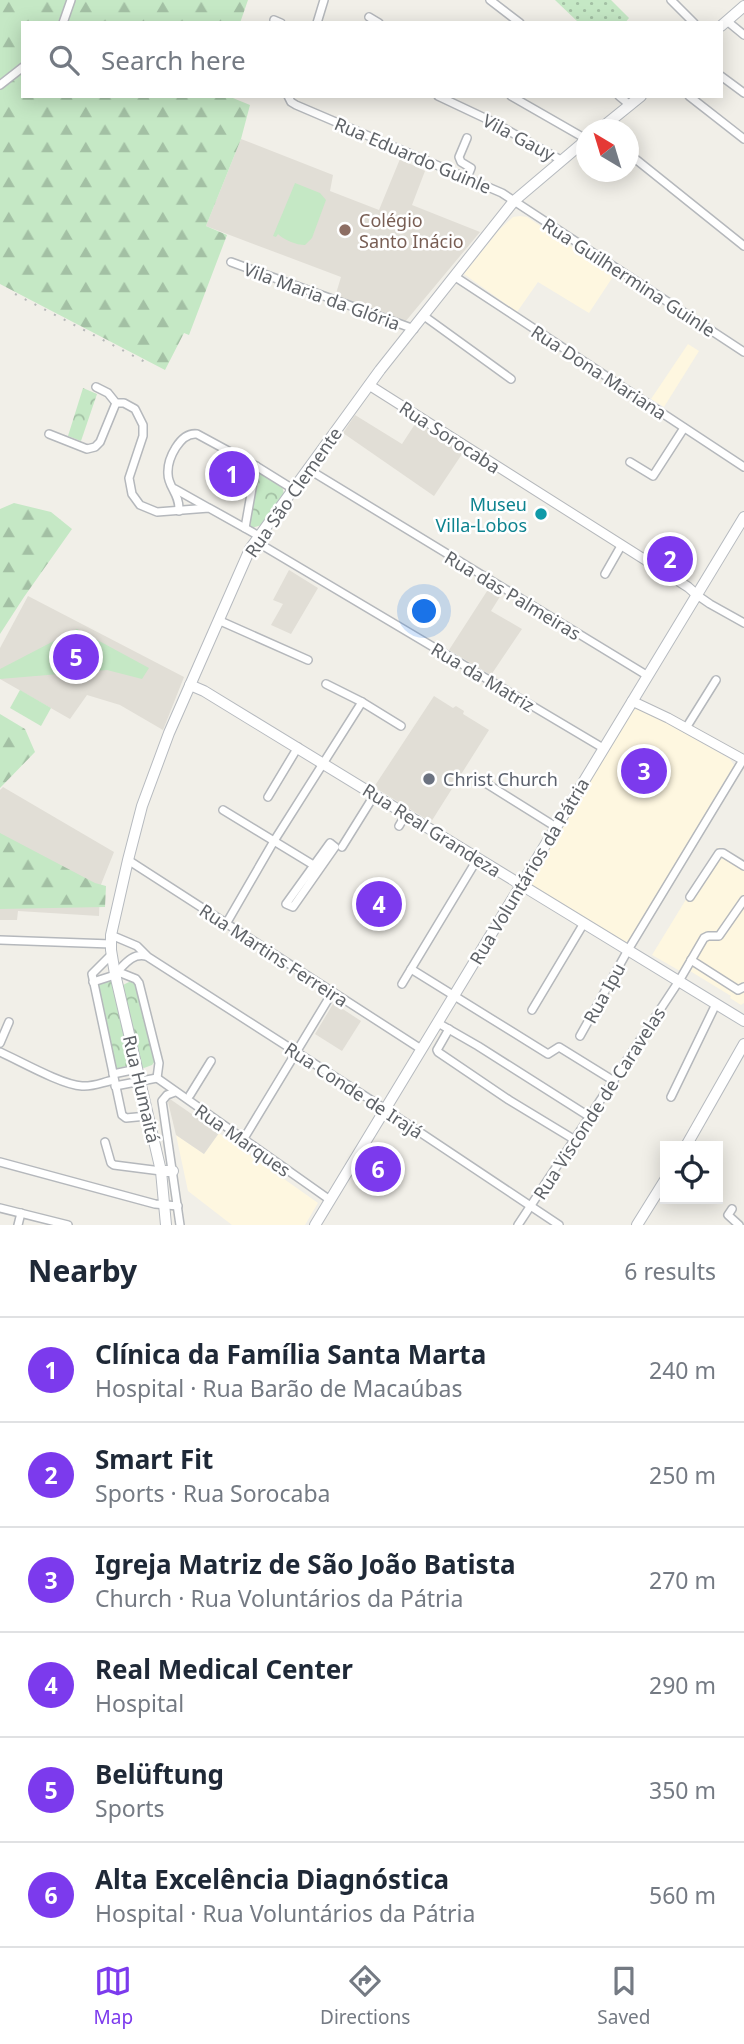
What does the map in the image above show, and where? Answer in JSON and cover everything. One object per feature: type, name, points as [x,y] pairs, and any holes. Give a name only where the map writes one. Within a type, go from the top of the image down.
[{"type":"main road","points":[[724,23],[744,6]]},
{"type":"main road","points":[[612,119],[638,98]]},
{"type":"main road","name":"Rua São Clemente","points":[[111,944],[128,860],[152,775],[218,620],[257,539],[369,385],[514,201],[576,147]]},
{"type":"main road","name":"Rua Voluntários da Pátria","points":[[315,1225],[744,517]]},
{"type":"main road","name":"Rua Real Grandeza","points":[[190,685],[298,747],[326,759],[406,814],[744,1021]]},
{"type":"main road","name":"Rua Humaitá","points":[[111,944],[115,974],[161,1171],[166,1225]]},
{"type":"main road","points":[[689,1141],[744,1044]]},
{"type":"main road","points":[[161,1171],[173,1171]]},
{"type":"main road","points":[[637,1225],[660,1188]]},
{"type":"street","points":[[64,21],[71,0]]},
{"type":"street","points":[[318,21],[324,0]]},
{"type":"street","points":[[490,0],[517,21]]},
{"type":"street","points":[[671,0],[692,21]]},
{"type":"street","points":[[369,17],[376,21]]},
{"type":"street","points":[[724,23],[744,35]]},
{"type":"street","points":[[0,85],[21,69]]},
{"type":"street","points":[[723,77],[744,93]]},
{"type":"street","name":"Rua Eduardo Guinle","points":[[289,98],[293,104],[502,192],[514,201]]},
{"type":"street","name":"Vila Gauy","points":[[443,98],[561,160]]},
{"type":"street","points":[[514,98],[576,133]]},
{"type":"street","points":[[622,98],[630,104]]},
{"type":"street","points":[[692,98],[744,139]]},
{"type":"street","points":[[467,138],[459,157],[461,162],[471,168],[467,178]]},
{"type":"street","points":[[639,162],[744,246]]},
{"type":"street","name":"Rua Guilhermina Guinle","points":[[514,201],[744,352]]},
{"type":"street","name":"Vila Maria da Glória","points":[[231,262],[414,329]]},
{"type":"street","name":"Rua Dona Mariana","points":[[454,276],[744,467]]},
{"type":"street","points":[[424,316],[511,379]]},
{"type":"street","name":"Rua Sorocaba","points":[[369,385],[688,587],[710,604],[744,623]]},
{"type":"street","points":[[96,387],[108,393],[116,403]]},
{"type":"street","points":[[49,434],[88,449],[95,447],[100,442],[116,403]]},
{"type":"street","points":[[116,403],[124,403],[135,409],[143,425],[143,436],[129,478],[132,494],[140,505],[157,512],[209,508]]},
{"type":"street","points":[[629,461],[653,476],[684,428]]},
{"type":"street","points":[[179,511],[179,502],[168,472],[176,447],[188,434],[197,434],[293,489]]},
{"type":"street","name":"Rua São Clemente","points":[[245,528],[256,466]]},
{"type":"street","name":"Rua das Palmeiras","points":[[308,469],[648,676]]},
{"type":"street","name":"Rua da Matriz","points":[[174,489],[245,528],[257,539],[603,748]]},
{"type":"street","points":[[605,574],[621,546]]},
{"type":"street","points":[[218,620],[308,660]]},
{"type":"street","points":[[686,728],[716,680]]},
{"type":"street","points":[[326,684],[401,726]]},
{"type":"street","points":[[632,701],[743,760]]},
{"type":"street","points":[[226,924],[274,841],[362,702]]},
{"type":"street","points":[[268,797],[298,747]]},
{"type":"street","name":"Rua Ipu","points":[[580,1037],[628,950],[743,760]]},
{"type":"street","points":[[484,782],[556,827]]},
{"type":"street","points":[[342,847],[375,794]]},
{"type":"street","points":[[223,810],[316,867]]},
{"type":"street","points":[[399,826],[406,814]]},
{"type":"street","points":[[690,897],[719,853],[744,866]]},
{"type":"street","points":[[402,984],[478,858]]},
{"type":"street","name":"Rua Martins Ferreira","points":[[128,860],[421,1049]]},
{"type":"street","points":[[316,867],[293,907],[286,904],[316,867]]},
{"type":"street","points":[[744,900],[736,911],[744,916]]},
{"type":"street","name":"Rua Visconde de Caravelas","points":[[518,1225],[679,981],[704,938],[719,936],[736,911]]},
{"type":"street","points":[[532,1010],[584,923]]},
{"type":"street","points":[[0,940],[111,944]]},
{"type":"street","points":[[111,944],[92,974],[114,1080],[122,1115],[126,1118],[148,1116]]},
{"type":"street","name":"Rua Conde de Irajá","points":[[111,944],[137,946],[148,957],[385,1109],[559,1225]]},
{"type":"street","points":[[115,974],[131,958],[140,955],[148,957]]},
{"type":"street","points":[[691,960],[738,990],[744,987]]},
{"type":"street","points":[[411,969],[548,1054],[559,1048],[614,1081]]},
{"type":"street","points":[[93,982],[125,973],[136,979],[159,1063],[157,1078],[140,1082],[114,1080]]},
{"type":"street","points":[[243,1140],[332,993]]},
{"type":"street","points":[[671,1097],[716,1004]]},
{"type":"street","points":[[0,1043],[9,1022]]},
{"type":"street","points":[[438,1023],[590,1117]]},
{"type":"street","points":[[449,1029],[438,1052],[574,1142]]},
{"type":"street","points":[[0,1052],[65,1082],[80,1086],[114,1080],[137,1069]]},
{"type":"street","points":[[189,1098],[211,1061]]},
{"type":"street","name":"Rua Marques","points":[[157,1078],[330,1200]]},
{"type":"street","points":[[482,1087],[574,1142]]},
{"type":"street","name":"Rua Humaitá","points":[[175,1092],[162,1101],[180,1225]]},
{"type":"street","points":[[106,1142],[111,1163],[161,1171]]},
{"type":"street","points":[[0,1162],[155,1204],[178,1206]]},
{"type":"street","points":[[0,1208],[68,1225]]},
{"type":"street","points":[[732,1209],[728,1215],[739,1225]]},
{"type":"street","points":[[18,1225],[21,1213]]},
{"type":"shaded area","name":"Colégio Santo Inácio","points":[[241,139],[333,175],[330,191],[379,210],[400,159],[425,171],[412,205],[480,232],[405,322],[335,297],[341,277],[206,226]]},
{"type":"shaded area","points":[[513,217],[527,217],[614,275],[589,313],[538,282],[517,312],[464,274],[499,230]]},
{"type":"shaded area","points":[[688,344],[699,351],[664,407],[651,399]]},
{"type":"shaded area","points":[[355,415],[402,444],[417,421],[464,451],[434,496],[343,433]]},
{"type":"shaded area","points":[[289,570],[318,588],[291,634],[271,625],[283,604],[273,600]]},
{"type":"shaded area","points":[[489,588],[501,595],[491,611],[522,629],[491,675],[449,650]]},
{"type":"shaded area","points":[[28,596],[184,677],[163,730],[120,705],[87,695],[70,719],[0,679],[0,648]]},
{"type":"shaded area","points":[[434,696],[453,708],[456,706],[464,711],[463,714],[489,730],[431,822],[374,787]]},
{"type":"shaded area","points":[[636,709],[654,716],[730,759],[734,765],[629,941],[625,943],[528,882],[631,712]]},
{"type":"shaded area","points":[[3,787],[114,852],[100,887],[99,916],[18,911],[17,920],[0,920],[0,790]]},
{"type":"shaded area","points":[[718,847],[744,863],[744,1003],[741,1005],[690,971],[687,975],[652,955]]},
{"type":"shaded area","points":[[333,1004],[361,1021],[342,1051],[315,1034]]},
{"type":"shaded area","points":[[170,1099],[219,1133],[204,1154],[176,1135],[168,1102]]},
{"type":"shaded area","points":[[219,1133],[318,1203],[305,1225],[232,1225],[188,1191],[176,1135],[204,1154]]},
{"type":"green space","points":[[0,0],[248,0],[241,21],[21,21],[21,98],[233,98],[250,105],[241,139],[206,226],[227,235],[189,335],[184,333],[165,370],[0,284]]},
{"type":"green space","points":[[555,0],[611,0],[629,18],[627,21],[577,21]]},
{"type":"green space","points":[[295,183],[320,193],[326,200],[312,238],[305,245],[290,242],[278,234],[273,236]]},
{"type":"green space","points":[[83,388],[97,394],[81,441],[68,436]]},
{"type":"green space","points":[[261,474],[282,486],[284,494],[262,525],[251,528],[257,479]]},
{"type":"green space","points":[[14,503],[51,512],[72,529],[0,634],[0,509]]},
{"type":"green space","points":[[77,629],[149,668],[142,679],[107,670],[0,679],[0,669]]},
{"type":"green space","points":[[20,690],[51,708],[41,726],[10,708]]},
{"type":"green space","points":[[0,714],[25,729],[35,752],[0,788]]},
{"type":"green space","points":[[0,833],[95,883],[106,886],[105,907],[0,909]]},
{"type":"green space","points":[[112,979],[130,1065],[115,1069],[97,984]]},
{"type":"green space","points":[[131,981],[138,986],[155,1061],[144,1068],[141,1067],[123,985]]},
{"type":"railway","points":[[15,294],[147,363]]},
{"type":"place","name":"Colégio Santo Inácio","points":[[345,230]]},
{"type":"place","name":"Clínica da Família Santa Marta","points":[[232,474]]},
{"type":"place","name":"Museu Villa-Lobos","points":[[541,514]]},
{"type":"place","name":"Smart Fit","points":[[670,559]]},
{"type":"place","name":"Belüftung","points":[[76,657]]},
{"type":"place","name":"Igreja Matriz de São João Batista","points":[[644,771]]},
{"type":"place","name":"Christ Church","points":[[429,779]]},
{"type":"place","name":"Real Medical Center","points":[[379,904]]},
{"type":"place","name":"Alta Excelência Diagnóstica","points":[[378,1169]]}]
